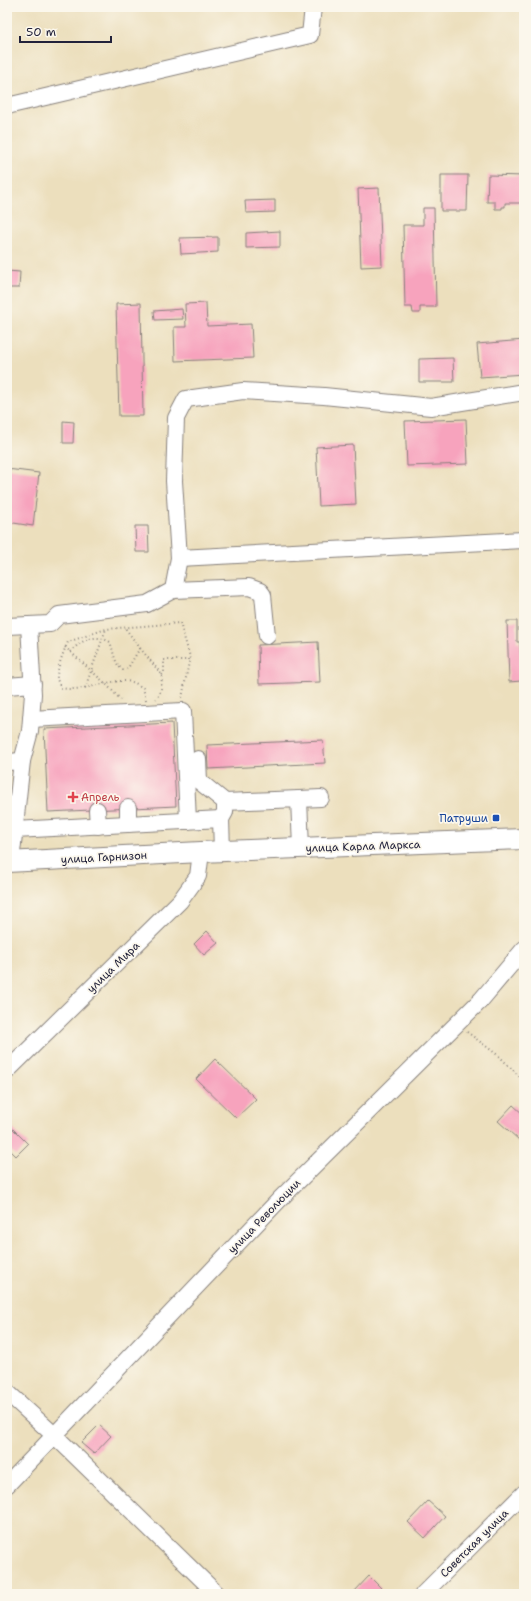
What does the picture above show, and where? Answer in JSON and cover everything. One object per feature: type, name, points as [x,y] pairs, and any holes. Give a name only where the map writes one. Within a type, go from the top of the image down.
[{"type":"main road","name":"улица Карла Маркса","points":[[201,852],[524,839]]},
{"type":"main road","name":"улица Гарнизон","points":[[9,862],[201,852]]},
{"type":"street","points":[[7,106],[310,35],[313,7]]},
{"type":"street","points":[[173,590],[178,558],[174,481],[176,418],[186,399],[243,391],[324,396],[431,407],[524,392]]},
{"type":"street","points":[[178,558],[524,540]]},
{"type":"street","points":[[7,626],[50,624],[60,615],[147,604],[173,590],[249,587],[254,588],[264,595],[267,636]]},
{"type":"street","points":[[9,862],[15,830],[15,761],[30,730],[31,719],[33,684],[29,625]]},
{"type":"street","points":[[7,686],[33,684]]},
{"type":"street","points":[[31,719],[183,711],[188,821]]},
{"type":"street","points":[[198,759],[199,781],[225,802],[321,798]]},
{"type":"street","points":[[299,799],[301,848]]},
{"type":"street","points":[[222,852],[221,820],[225,812],[225,802]]},
{"type":"street","points":[[128,808],[128,824]]},
{"type":"street","points":[[97,810],[98,826]]},
{"type":"street","points":[[15,830],[221,820]]},
{"type":"street","name":"улица Мира","points":[[7,1071],[180,901],[198,876],[201,852]]},
{"type":"street","name":"улица Революции","points":[[7,1485],[280,1199],[481,1000],[524,949]]},
{"type":"street","points":[[7,1392],[54,1435],[217,1594]]},
{"type":"street","name":"Советская улица","points":[[424,1594],[524,1493]]},
{"type":"path","points":[[144,712],[143,688],[132,682],[116,681],[69,690],[61,688],[57,678],[68,642],[106,629],[180,623],[190,657],[180,711]]},
{"type":"path","points":[[125,627],[162,675]]},
{"type":"path","points":[[85,688],[106,629]]},
{"type":"path","points":[[70,652],[86,639],[95,637],[103,638],[110,642],[116,663],[118,667],[123,670],[128,668],[140,648]]},
{"type":"path","points":[[65,648],[106,684],[144,712]]},
{"type":"path","points":[[144,712],[161,691],[162,675],[164,673],[164,660],[189,660]]},
{"type":"path","points":[[456,1024],[499,1056],[524,1081]]},
{"type":"building","points":[[441,175],[468,175],[467,211],[441,211]]},
{"type":"building","points":[[488,175],[524,176],[524,203],[505,203],[505,207],[502,207],[502,209],[495,209],[495,202],[487,202]]},
{"type":"building","points":[[379,188],[382,266],[361,267],[358,189]]},
{"type":"building","points":[[275,200],[275,212],[246,213],[245,201]]},
{"type":"building","points":[[423,208],[434,208],[436,307],[420,307],[420,313],[413,313],[412,307],[405,307],[403,225],[423,225]]},
{"type":"building","points":[[280,231],[280,247],[246,248],[246,233]]},
{"type":"building","points":[[218,237],[218,252],[181,254],[180,238]]},
{"type":"building","points":[[7,271],[20,272],[19,288],[7,288]]},
{"type":"building","points":[[141,303],[143,416],[119,416],[116,304]]},
{"type":"building","points":[[206,303],[207,326],[251,324],[253,358],[175,361],[174,327],[186,327],[185,304]]},
{"type":"building","points":[[182,309],[183,319],[155,320],[154,311]]},
{"type":"building","points":[[524,340],[524,374],[480,377],[477,344]]},
{"type":"building","points":[[453,358],[454,382],[419,382],[419,359]]},
{"type":"building","points":[[466,419],[468,464],[407,466],[405,421]]},
{"type":"building","points":[[63,421],[74,422],[73,443],[63,443]]},
{"type":"building","points":[[353,445],[356,504],[319,506],[316,447]]},
{"type":"building","points":[[7,469],[39,473],[33,526],[7,522]]},
{"type":"building","points":[[135,526],[148,526],[149,552],[136,552]]},
{"type":"building","points":[[507,621],[517,621],[517,642],[520,642],[521,681],[509,682]]},
{"type":"building","points":[[318,642],[320,682],[259,684],[258,645]]},
{"type":"building","points":[[172,723],[176,806],[48,812],[44,729]]},
{"type":"building","points":[[323,740],[325,763],[208,769],[207,745]]},
{"type":"building","points":[[207,931],[218,943],[204,955],[194,944]]},
{"type":"building","points":[[215,1059],[256,1099],[236,1118],[196,1079]]},
{"type":"building","points":[[513,1105],[524,1115],[524,1134],[519,1140],[498,1121]]},
{"type":"building","points":[[10,1126],[28,1144],[16,1156],[7,1147],[7,1129]]},
{"type":"building","points":[[99,1425],[111,1436],[94,1454],[81,1443]]},
{"type":"building","points":[[428,1501],[445,1516],[425,1538],[408,1522]]},
{"type":"building","points":[[369,1576],[381,1588],[375,1594],[356,1594],[354,1592]]},
{"type":"place","name":"Апрель","points":[[73,797]]},
{"type":"place","name":"Патруши","points":[[496,818]]}]
